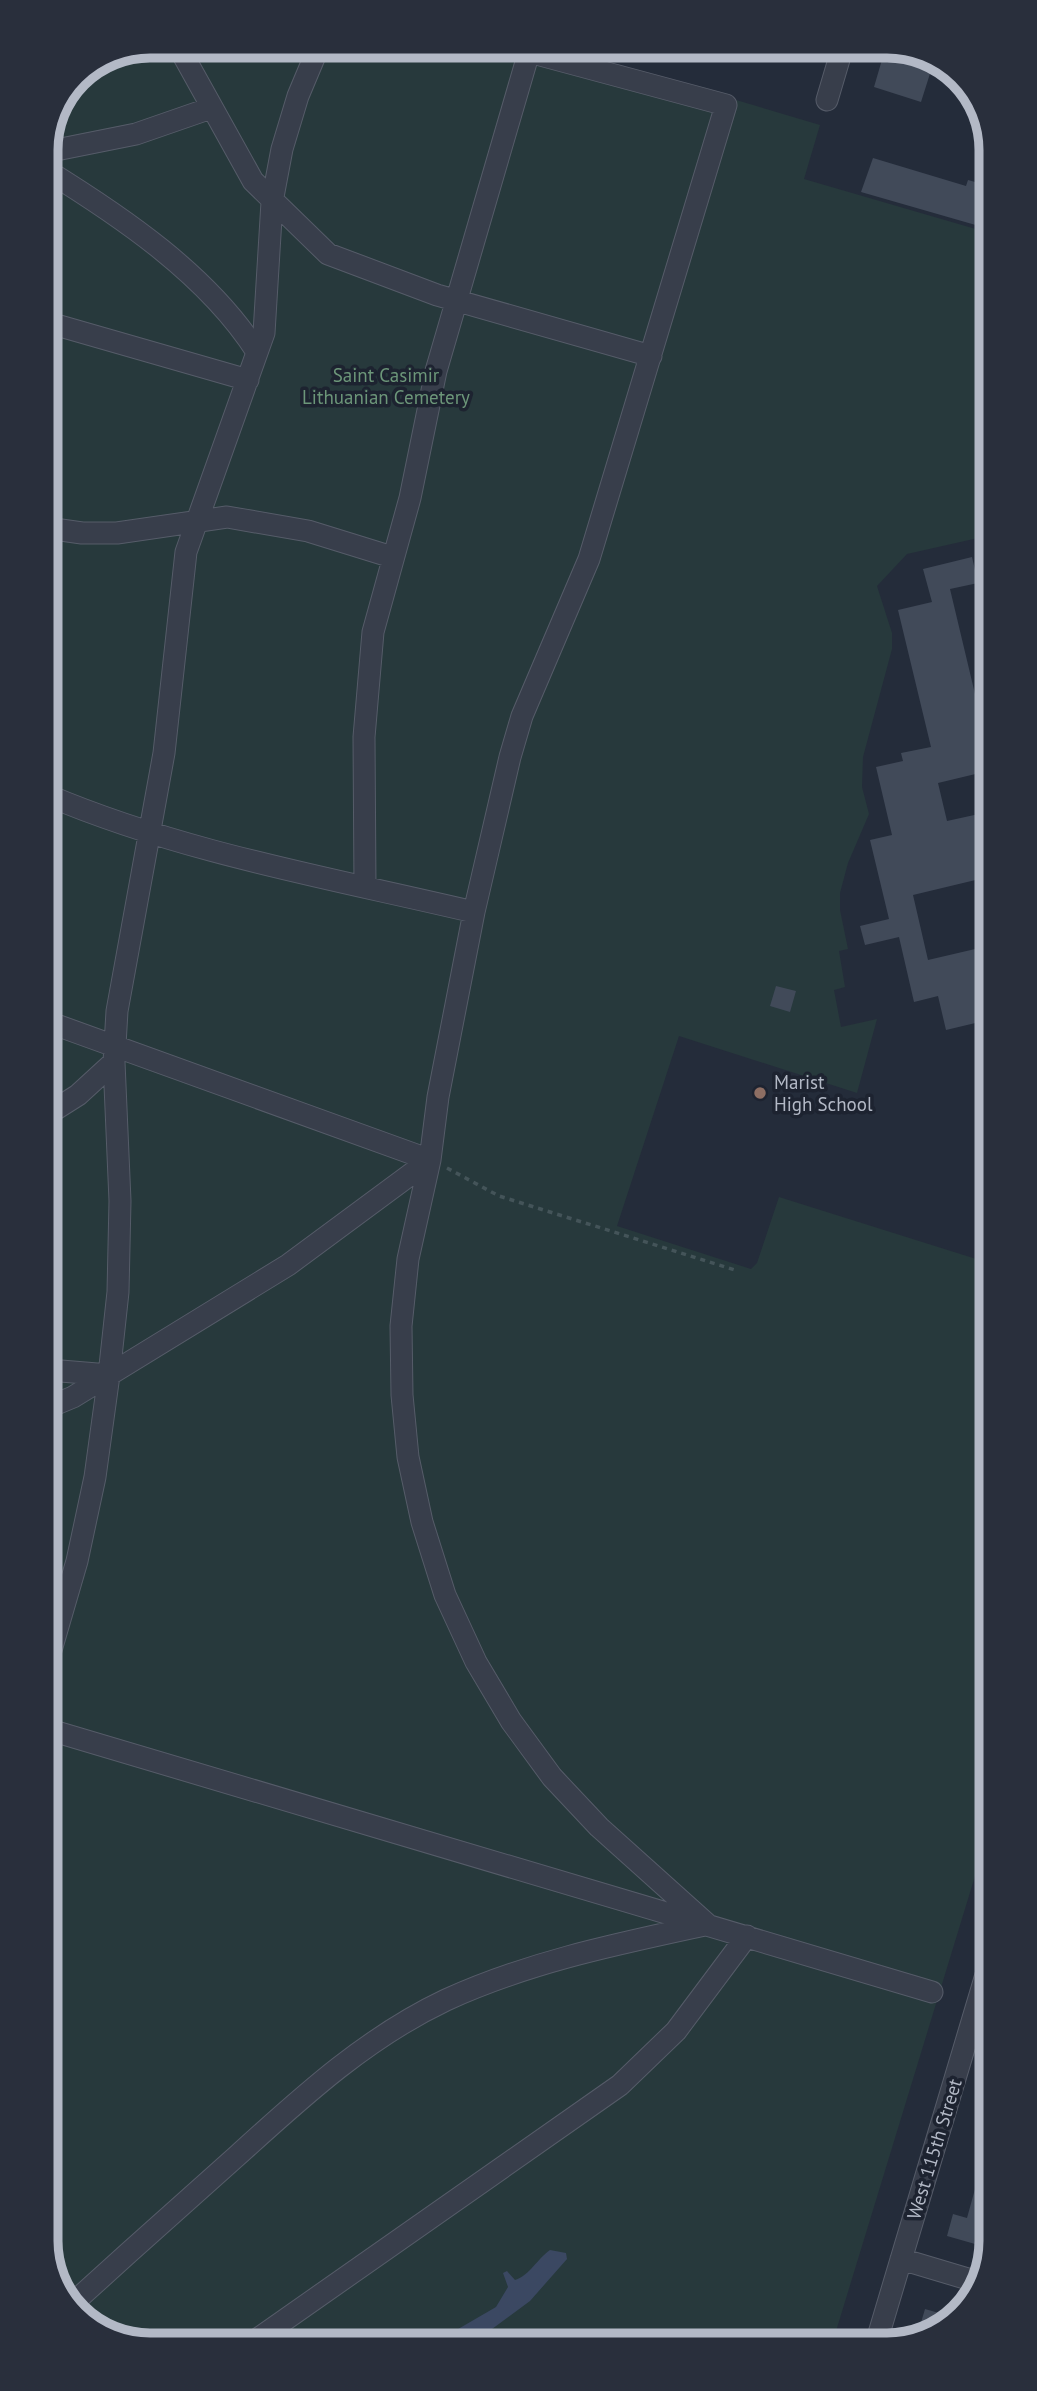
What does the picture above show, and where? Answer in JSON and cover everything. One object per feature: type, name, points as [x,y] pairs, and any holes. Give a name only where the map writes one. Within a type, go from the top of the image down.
[{"type":"street","points":[[184,58],[253,181],[328,254],[457,301],[651,356]]},
{"type":"street","points":[[58,1626],[77,1561],[95,1477],[109,1375],[118,1292],[120,1214],[115,1055],[117,1011],[164,754],[186,552],[264,333],[272,202],[286,136],[315,58]]},
{"type":"street","points":[[365,887],[366,684],[373,632],[410,498],[436,371],[527,58]]},
{"type":"street","points":[[551,58],[726,105],[589,559],[519,726],[474,912],[438,1097],[430,1160],[408,1259],[401,1326],[402,1395],[408,1457],[419,1509],[444,1595],[483,1674],[511,1721],[552,1777],[599,1827],[707,1924]]},
{"type":"street","points":[[827,100],[839,58]]},
{"type":"street","points":[[58,150],[136,134],[211,108]]},
{"type":"street","points":[[58,178],[103,207],[180,267],[224,311],[257,352]]},
{"type":"street","points":[[58,325],[248,380]]},
{"type":"street","points":[[58,530],[117,533],[228,517],[308,531],[392,557]]},
{"type":"street","points":[[58,799],[149,834],[203,850],[474,912]]},
{"type":"street","points":[[58,1027],[115,1055],[430,1160]]},
{"type":"street","points":[[58,1108],[78,1095],[115,1055]]},
{"type":"street","points":[[58,1403],[73,1397],[288,1265],[430,1160]]},
{"type":"street","points":[[58,1371],[109,1375]]},
{"type":"street","points":[[58,1732],[932,1992]]},
{"type":"street","points":[[78,2298],[317,2084],[390,2031],[443,2001],[495,1979],[555,1959],[707,1924]]},
{"type":"street","points":[[265,2333],[620,2085],[676,2031],[747,1936]]},
{"type":"street","name":"West 115th Street","points":[[879,2333],[979,1998]]},
{"type":"street","points":[[901,2259],[971,2280]]},
{"type":"path","points":[[430,1160],[499,1196],[735,1269]]},
{"type":"green space","name":"Saint Casimir Lithuanian Cemetery","points":[[150,58],[594,58],[820,125],[804,179],[979,230],[979,538],[907,554],[877,586],[892,633],[892,649],[863,757],[862,787],[869,814],[848,863],[840,893],[840,910],[848,949],[839,951],[845,987],[834,990],[841,1027],[877,1019],[857,1093],[679,1036],[617,1226],[751,1269],[757,1263],[779,1197],[979,1260],[979,1863],[835,2333],[144,2333],[109,2324],[81,2302],[67,2282],[58,2241],[58,144],[67,109],[89,81],[104,70],[120,63]]},
{"type":"water","points":[[550,2250],[566,2253],[567,2259],[530,2301],[487,2333],[451,2333],[496,2307],[508,2287],[503,2273],[507,2271],[515,2280],[529,2271]]},
{"type":"building","points":[[882,58],[905,60],[931,69],[921,102],[874,87]]},
{"type":"building","points":[[873,158],[966,186],[968,180],[979,183],[979,226],[861,192]]},
{"type":"building","points":[[972,557],[978,583],[950,589],[979,711],[979,773],[938,783],[947,821],[979,814],[979,879],[913,895],[928,960],[979,948],[979,1022],[946,1030],[938,996],[914,1002],[899,937],[865,945],[860,926],[889,919],[870,840],[892,835],[876,767],[903,761],[901,753],[931,747],[898,610],[932,602],[923,569]]},
{"type":"building","points":[[776,986],[796,991],[790,1012],[770,1006]]},
{"type":"building","points":[[975,2189],[979,2190],[979,2245],[947,2236],[953,2214],[967,2218]]},
{"type":"building","points":[[925,2309],[943,2314],[933,2321],[920,2326]]},
{"type":"place","name":"Marist High School","points":[[760,1093]]}]
